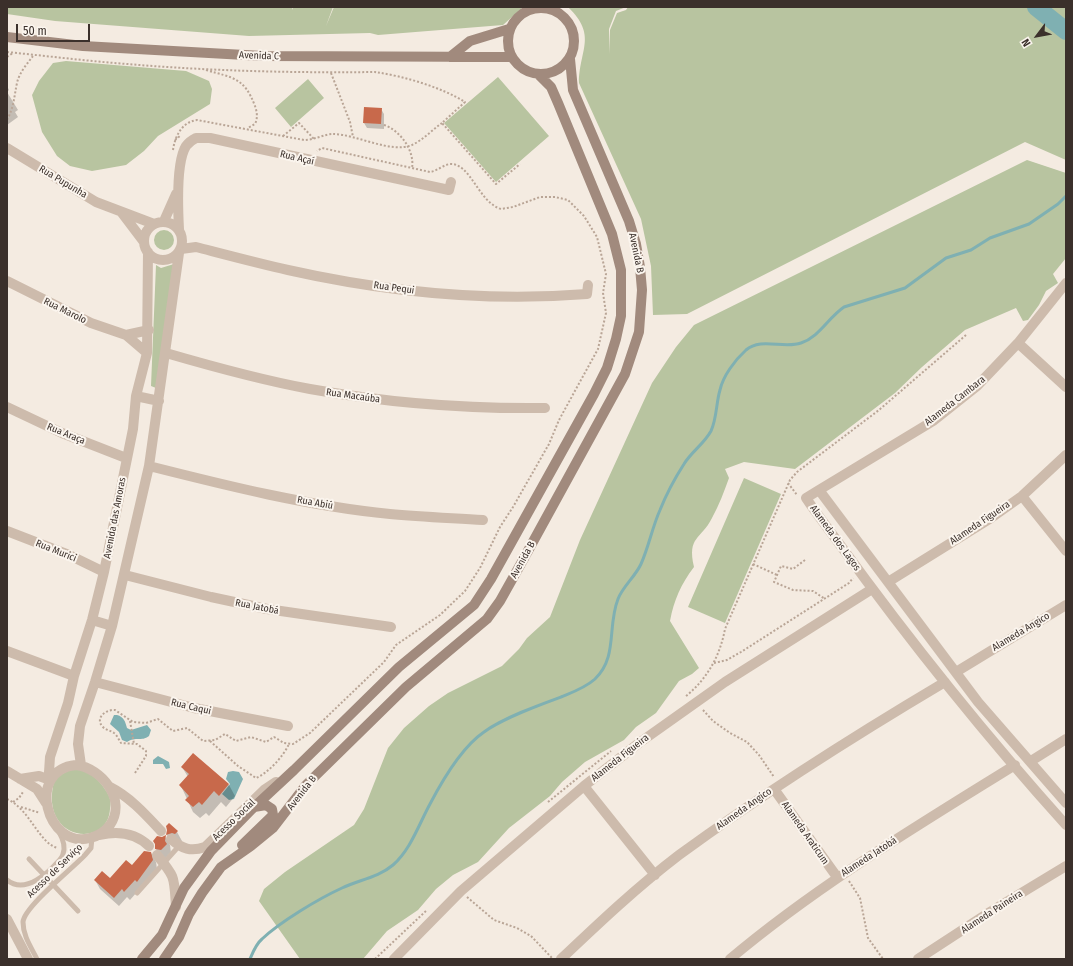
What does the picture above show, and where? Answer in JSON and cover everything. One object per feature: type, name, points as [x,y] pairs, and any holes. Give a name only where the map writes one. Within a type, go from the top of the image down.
[{"type":"street","points":[[537,8],[555,11],[566,19],[572,29],[574,42],[570,59],[557,71],[539,75],[523,70],[511,57],[507,43],[509,29],[516,18],[526,11],[537,8]]},
{"type":"street","points":[[450,57],[466,43],[476,38],[509,29]]},
{"type":"street","name":"Avenida C","points":[[7,37],[83,46],[263,56],[511,57]]},
{"type":"street","name":"Avenida B","points":[[164,959],[179,937],[189,914],[221,866],[251,846],[273,828],[306,785],[401,692],[425,670],[473,633],[487,619],[500,601],[625,374],[635,347],[640,318],[642,290],[639,260],[629,221],[573,90],[570,59]]},
{"type":"street","name":"Avenida B","points":[[142,959],[162,935],[184,888],[200,864],[252,809],[399,667],[474,605],[483,593],[519,529],[607,368],[621,316],[621,270],[617,250],[607,220],[551,87],[539,75]]},
{"type":"street","name":"Rua Açaí","points":[[180,232],[177,192],[186,147],[196,138],[202,137],[448,190],[451,182]]},
{"type":"street","name":"Rua Pupunha","points":[[7,148],[96,202],[122,213],[159,223]]},
{"type":"street","name":"Rua Açaí","points":[[159,223],[177,192]]},
{"type":"street","name":"Rua Pupunha","points":[[122,213],[144,242]]},
{"type":"street","points":[[159,223],[174,225],[180,232],[180,251],[169,260],[157,259],[148,252],[144,242],[146,231],[159,223]]},
{"type":"street","name":"Rua Pequi","points":[[180,232],[196,247]]},
{"type":"street","name":"Rua Pequi","points":[[180,251],[196,247],[295,272],[418,292],[490,296],[559,296],[587,294],[588,285]]},
{"type":"street","name":"Avenida das Amoras","points":[[81,765],[78,744],[80,726],[112,626],[149,466],[180,251]]},
{"type":"street","name":"Avenida das Amoras","points":[[51,778],[49,765],[50,757],[68,703],[74,676],[92,620],[104,572],[126,458],[136,396],[147,353],[149,330],[148,252]]},
{"type":"street","name":"Rua Marolo","points":[[7,281],[91,323],[126,335],[147,353]]},
{"type":"street","name":"Alameda Cambara","points":[[819,490],[932,420],[977,386],[1018,343],[1066,283]]},
{"type":"street","points":[[126,335],[149,330]]},
{"type":"street","points":[[1018,343],[1066,387]]},
{"type":"street","name":"Rua Macaúba","points":[[166,353],[243,374],[342,394],[434,406],[545,408]]},
{"type":"street","points":[[136,396],[159,401]]},
{"type":"street","name":"Rua Araça","points":[[7,407],[62,433],[126,458]]},
{"type":"street","name":"Alameda Figueira","points":[[888,582],[956,540],[1022,496],[1066,456]]},
{"type":"street","name":"Rua Abiú","points":[[149,466],[236,487],[346,508],[396,514],[484,520]]},
{"type":"street","name":"Alameda dos Lagos","points":[[1065,801],[1031,761],[1007,736],[956,672],[819,490],[806,498],[887,610],[977,722],[1066,825]]},
{"type":"street","points":[[1022,496],[1066,551]]},
{"type":"street","name":"Rua Murici","points":[[7,530],[69,555],[104,572]]},
{"type":"street","points":[[838,541],[844,537],[848,538],[868,556]]},
{"type":"street","name":"Rua Jatobá","points":[[125,575],[211,597],[267,609],[391,627]]},
{"type":"street","name":"Alameda Figueira","points":[[394,959],[461,891],[584,786],[639,743],[725,682],[872,589]]},
{"type":"street","name":"Alameda Angico","points":[[956,672],[1066,605]]},
{"type":"street","points":[[887,610],[903,626],[910,628],[920,625]]},
{"type":"street","points":[[92,620],[112,626]]},
{"type":"street","points":[[7,651],[74,676]]},
{"type":"street","name":"Rua Caqui","points":[[95,682],[194,708],[288,726]]},
{"type":"street","name":"Alameda Angico","points":[[561,959],[613,910],[678,856],[777,787],[945,682]]},
{"type":"street","points":[[977,722],[980,719],[989,721],[1007,736]]},
{"type":"street","points":[[1031,761],[1066,739]]},
{"type":"street","points":[[48,809],[46,792],[51,778],[66,766],[81,765],[90,768],[110,787],[119,792],[144,813],[161,831]]},
{"type":"street","name":"Alameda Jatobá","points":[[730,959],[760,934],[840,876],[1015,765]]},
{"type":"street","name":"Acesso Social","points":[[175,842],[188,850],[195,850],[205,847],[264,790],[294,770]]},
{"type":"street","points":[[7,771],[37,789],[56,825],[64,834],[73,839],[85,840],[112,833],[130,835],[142,840],[149,846]]},
{"type":"street","points":[[23,781],[39,776],[51,778]]},
{"type":"street","points":[[584,786],[655,875]]},
{"type":"street","points":[[95,837],[107,828],[114,815],[115,798],[110,787]]},
{"type":"street","name":"Alameda Araticum","points":[[777,787],[840,876]]},
{"type":"street","points":[[1032,787],[1049,802],[1055,804],[1065,801]]},
{"type":"street","points":[[221,866],[273,815],[272,809],[266,804],[234,818]]},
{"type":"street","points":[[157,855],[173,876],[176,907]]},
{"type":"street","name":"Alameda Paineira","points":[[918,959],[990,912],[1066,866]]},
{"type":"street","points":[[7,919],[28,959]]},
{"type":"lane","name":"Acesso de Serviço","points":[[7,880],[12,884],[22,885],[36,881],[44,876],[62,858],[64,847],[56,825]]},
{"type":"lane","name":"Acesso de Serviço","points":[[37,959],[25,936],[23,920],[28,909],[85,855],[91,848],[95,837]]},
{"type":"lane","points":[[137,893],[164,863],[175,842]]},
{"type":"lane","points":[[29,859],[78,911]]},
{"type":"path","points":[[7,52],[128,65],[203,69],[390,74],[432,88],[465,102],[442,123],[414,144],[407,146],[380,144],[354,137],[333,134],[304,140],[197,120],[184,125],[175,140],[172,154]]},
{"type":"path","points":[[7,57],[13,53]]},
{"type":"path","points":[[7,120],[14,104],[20,74],[33,55]]},
{"type":"path","points":[[203,69],[234,78],[245,86],[254,105],[257,117],[255,124],[245,128]]},
{"type":"path","points":[[330,73],[350,122],[354,137]]},
{"type":"path","points":[[283,136],[299,123],[314,139]]},
{"type":"path","points":[[442,123],[496,184],[520,164]]},
{"type":"path","points":[[384,125],[397,133],[407,146],[412,161],[412,168]]},
{"type":"path","points":[[175,140],[182,135]]},
{"type":"path","points":[[134,773],[147,754],[140,746],[134,744],[121,744],[115,733],[102,726],[100,721],[103,713],[112,709],[118,711],[130,721],[146,723],[158,719],[170,730],[177,731],[188,728],[203,741],[210,741],[225,734],[236,741],[251,737],[266,742],[274,737],[284,743],[289,744],[297,742],[321,724],[384,662],[396,646],[444,611],[465,591],[480,568],[500,527],[549,444],[559,420],[594,358],[601,336],[606,313],[603,293],[606,274],[600,246],[593,229],[573,204],[561,198],[540,197],[513,207],[501,209],[485,200],[465,171],[456,165],[444,166],[430,172],[322,148],[312,154]]},
{"type":"path","points":[[682,700],[703,681],[714,663],[722,643],[725,629],[788,483],[797,472],[879,410],[966,335]]},
{"type":"path","points":[[788,483],[797,495]]},
{"type":"path","points":[[805,560],[793,569],[781,566],[775,582],[793,590],[814,591],[825,599]]},
{"type":"path","points":[[753,564],[777,575]]},
{"type":"path","points":[[714,663],[727,660],[741,652],[849,584],[853,576]]},
{"type":"path","points":[[698,702],[713,721],[730,733],[747,742],[759,755],[777,787]]},
{"type":"path","points":[[130,721],[134,744]]},
{"type":"path","points":[[210,741],[238,766],[256,778],[282,756],[289,744]]},
{"type":"path","points":[[546,804],[613,749]]},
{"type":"path","points":[[13,802],[23,793],[23,781]]},
{"type":"path","points":[[7,799],[31,811],[41,813],[48,809]]},
{"type":"path","points":[[20,806],[53,847],[64,847]]},
{"type":"path","points":[[840,876],[860,898],[868,938],[883,959]]},
{"type":"path","points":[[461,891],[494,920],[517,928],[531,936],[552,959]]},
{"type":"path","points":[[375,959],[394,939],[429,908]]},
{"type":"green space","points":[[7,7],[292,7],[292,10],[293,7],[333,7],[326,26],[334,7],[523,7],[503,25],[378,35],[370,33],[249,36],[55,21],[7,14]]},
{"type":"green space","points":[[568,7],[626,7],[616,11],[609,29],[609,54],[610,30],[617,13],[626,10],[628,7],[1066,7],[1066,160],[1025,142],[687,314],[653,315],[651,266],[641,219],[579,83],[585,35],[577,17]]},
{"type":"green space","points":[[66,61],[186,71],[209,81],[212,89],[210,104],[158,136],[144,151],[126,165],[92,171],[70,166],[57,156],[42,132],[32,95],[39,81],[53,63]]},
{"type":"green space","points":[[498,77],[549,136],[496,182],[444,123]]},
{"type":"green space","points":[[308,79],[324,98],[291,127],[275,108]]},
{"type":"green space","points":[[1027,160],[1066,173],[1066,258],[1053,274],[1058,283],[1046,291],[1039,305],[1028,320],[1023,321],[1016,308],[965,330],[922,367],[895,393],[795,469],[744,462],[725,469],[729,478],[712,518],[696,539],[692,549],[694,567],[679,592],[670,621],[699,668],[692,674],[679,681],[656,713],[636,727],[624,740],[585,762],[562,782],[550,796],[509,828],[478,862],[453,875],[436,889],[418,910],[387,931],[363,959],[300,959],[259,901],[264,889],[285,872],[354,825],[364,809],[388,748],[404,728],[429,706],[448,693],[502,666],[519,649],[527,638],[550,617],[580,540],[652,383],[676,347],[694,325]]},
{"type":"green space","points":[[164,230],[171,233],[174,240],[171,247],[164,250],[157,247],[154,240],[157,233]]},
{"type":"green space","points":[[174,264],[156,388],[151,386],[156,265],[161,268]]},
{"type":"green space","points":[[744,478],[781,494],[725,623],[688,607]]},
{"type":"green space","points":[[73,768],[94,776],[105,788],[111,803],[106,822],[98,830],[87,834],[75,832],[64,826],[55,815],[52,799],[55,778]]},
{"type":"water","points":[[114,715],[123,718],[127,728],[131,730],[147,725],[151,730],[149,736],[143,739],[133,739],[127,742],[122,740],[119,732],[110,724]]},
{"type":"water","points":[[158,756],[169,762],[170,768],[166,769],[163,764],[153,764],[153,760]]},
{"type":"water","points":[[228,772],[239,772],[243,779],[234,799],[229,800],[222,794],[230,784],[226,779]]},
{"type":"building","points":[[364,107],[382,108],[381,124],[363,123]]},
{"type":"building","points":[[193,753],[229,784],[219,796],[214,791],[202,805],[199,802],[193,807],[185,800],[189,796],[179,785],[189,774],[181,767]]},
{"type":"building","points":[[169,823],[178,831],[175,834],[172,833],[166,835],[166,826]]},
{"type":"building","points":[[166,835],[165,841],[167,844],[161,850],[155,849],[155,844],[153,841],[157,836],[162,837]]},
{"type":"building","points":[[144,851],[151,852],[153,860],[137,882],[135,880],[124,892],[122,889],[114,898],[94,880],[102,871],[110,878],[126,860],[132,865]]},
{"type":"waterway","points":[[1036,7],[1066,31]]},
{"type":"waterway","points":[[250,959],[260,941],[289,918],[332,893],[348,885],[382,873],[393,865],[410,844],[440,785],[460,755],[476,738],[492,727],[511,717],[570,693],[595,679],[607,661],[613,620],[618,599],[641,564],[657,517],[674,481],[687,460],[711,431],[724,379],[734,363],[746,350],[758,344],[787,345],[801,343],[818,332],[838,311],[844,307],[905,288],[946,258],[971,250],[990,238],[1029,224],[1058,204],[1066,196]]}]
